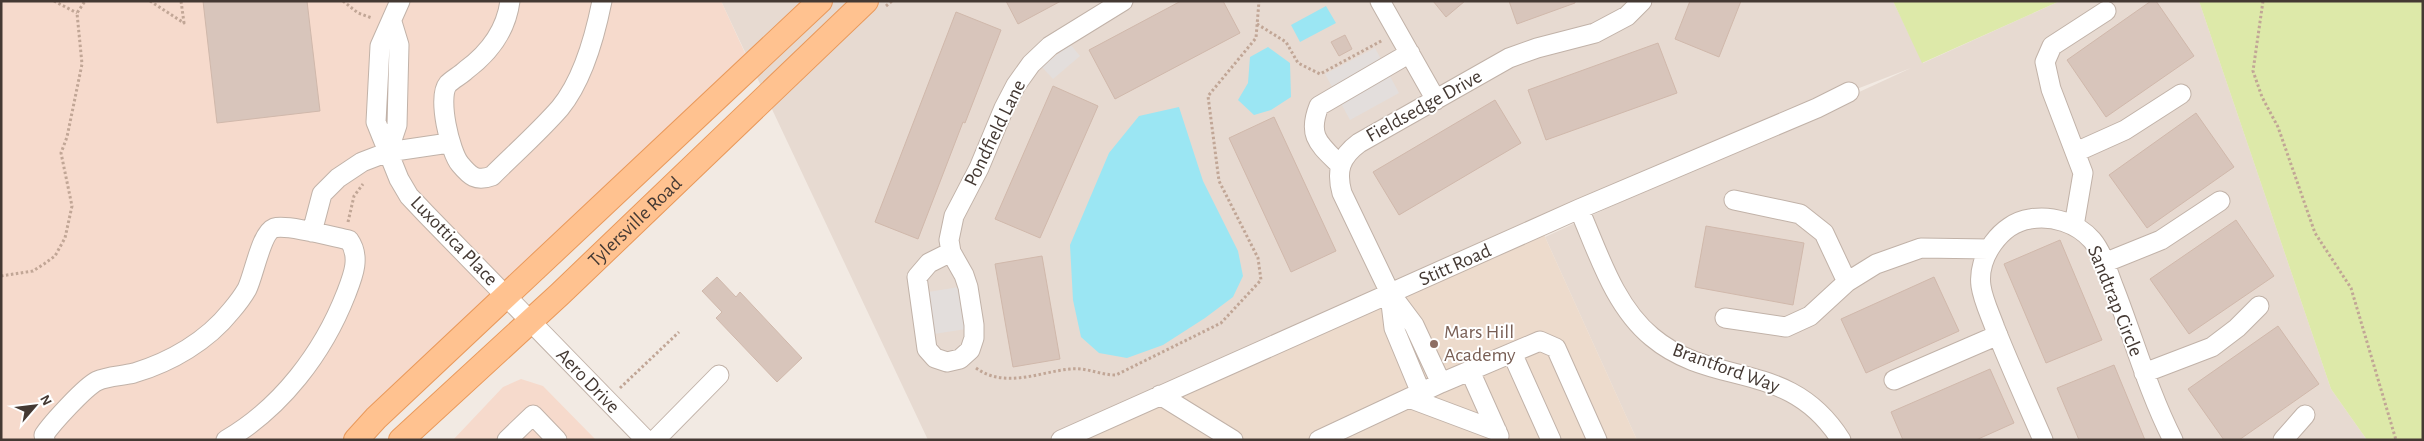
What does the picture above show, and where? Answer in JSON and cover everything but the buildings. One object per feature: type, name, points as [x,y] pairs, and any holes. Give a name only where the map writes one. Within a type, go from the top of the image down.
[{"type":"main road","name":"Tylersville Road","points":[[356,440],[507,295],[820,1]]},
{"type":"main road","name":"Tylersville Road","points":[[402,440],[532,321],[866,1]]},
{"type":"street","name":"Luxottica Place","points":[[400,1],[380,46],[376,122],[399,179],[409,196],[532,321]]},
{"type":"street","points":[[510,1],[499,36],[485,56],[447,85],[444,94],[449,143],[455,158],[472,177],[482,180],[492,176],[561,107],[582,70],[592,44],[602,1]]},
{"type":"street","name":"Pondfield Lane","points":[[951,252],[949,240],[954,216],[979,168],[1016,85],[1031,64],[1050,46],[1123,1]]},
{"type":"street","points":[[1380,1],[1436,100]]},
{"type":"street","name":"Fieldsedge Drive","points":[[1339,164],[1347,151],[1359,143],[1509,58],[1537,48],[1595,33],[1627,16],[1642,1]]},
{"type":"street","points":[[2074,226],[2084,173],[2051,90],[2045,62],[2052,46],[2106,11]]},
{"type":"street","points":[[1410,53],[1319,106],[1313,121],[1318,143],[1339,164],[1338,179],[1342,193],[1390,294],[1414,325],[1441,384]]},
{"type":"street","name":"Stitt Road","points":[[1061,440],[1578,209],[1817,108],[1849,92]]},
{"type":"street","points":[[2076,152],[2126,130],[2181,94]]},
{"type":"street","points":[[312,232],[322,194],[338,178],[362,162],[388,152],[449,143]]},
{"type":"street","points":[[1734,200],[1800,214],[1824,233],[1848,282]]},
{"type":"street","points":[[2104,263],[2161,240],[2220,202]]},
{"type":"street","name":"Brantford Way","points":[[1578,209],[1618,295],[1630,314],[1653,338],[1687,357],[1774,383],[1797,394],[1825,418],[1841,440]]},
{"type":"street","name":"Sandtrap Circle","points":[[2042,440],[1982,296],[1980,272],[1989,249],[2005,230],[2027,219],[2051,218],[2074,226],[2093,241],[2104,263],[2144,373],[2173,440]]},
{"type":"street","points":[[44,440],[44,435],[53,422],[96,381],[156,365],[182,352],[211,332],[231,312],[247,290],[257,266],[265,236],[270,230],[276,227],[349,240],[354,247],[356,257],[352,279],[338,316],[322,344],[278,399],[253,422],[226,440]]},
{"type":"street","points":[[1726,318],[1786,327],[1810,316],[1848,282],[1876,264],[1921,248],[1989,249]]},
{"type":"street","points":[[951,252],[964,274],[968,287],[974,325],[974,338],[970,350],[960,359],[947,362],[935,358],[927,349],[917,277],[929,263],[951,252]]},
{"type":"street","points":[[1390,294],[1394,328],[1415,395],[1499,435]]},
{"type":"street","points":[[2144,373],[2212,347],[2237,328],[2259,306]]},
{"type":"street","name":"Aero Drive","points":[[532,321],[646,440]]},
{"type":"street","points":[[1894,380],[1998,335]]},
{"type":"street","points":[[1319,440],[1415,395],[1540,341],[1556,348],[1597,440]]},
{"type":"street","points":[[1512,353],[1551,440]]},
{"type":"street","points":[[1470,371],[1499,435]]},
{"type":"street","points":[[655,440],[719,375]]},
{"type":"street","points":[[1160,395],[1232,440]]},
{"type":"street","points":[[507,440],[533,415],[557,440]]},
{"type":"street","points":[[2283,440],[2305,415]]},
{"type":"path","points":[[54,1],[77,13]]},
{"type":"path","points":[[1,276],[32,270],[44,264],[55,256],[65,238],[72,206],[61,154],[67,137],[82,64],[77,13],[85,1]]},
{"type":"path","points":[[150,1],[184,22],[181,1]]},
{"type":"path","points":[[343,1],[358,13],[372,18]]},
{"type":"path","points":[[972,365],[983,374],[1027,379],[1071,368],[1086,369],[1105,375],[1116,375],[1221,323],[1261,280],[1255,251],[1219,181],[1208,96],[1256,38],[1259,1]]},
{"type":"path","points":[[2263,1],[2253,71],[2262,97],[2278,127],[2315,233],[2350,288],[2396,440]]},
{"type":"path","points":[[1258,24],[1286,42],[1298,63],[1320,74],[1388,37]]},
{"type":"path","points":[[346,230],[354,196],[367,177]]},
{"type":"path","points":[[607,401],[679,332]]},
{"type":"shaded area","points":[[1,1],[721,1],[751,66],[356,440],[1,440]]},
{"type":"shaded area","points":[[721,1],[1893,1],[1923,63],[2060,1],[2199,1],[2331,389],[2367,440],[1637,440],[1545,237],[1911,68],[1849,92],[1061,440],[928,440]]},
{"type":"shaded area","points":[[1070,44],[1080,56],[1053,79],[1042,67]]},
{"type":"shaded area","points":[[1375,48],[1399,93],[1350,120],[1325,74]]},
{"type":"shaded area","name":"Mars Hill Academy","points":[[1540,226],[1637,440],[1061,440]]},
{"type":"shaded area","points":[[959,287],[966,329],[934,334],[928,292]]},
{"type":"shaded area","points":[[521,379],[543,386],[596,440],[453,440],[503,387]]},
{"type":"green space","points":[[1893,1],[2060,1],[1922,63]]},
{"type":"green space","points":[[2199,1],[2423,1],[2423,440],[2367,440],[2331,389]]},
{"type":"water","points":[[1326,6],[1336,23],[1300,42],[1291,25]]},
{"type":"water","points":[[1268,47],[1290,63],[1291,97],[1271,110],[1254,115],[1238,100],[1248,83],[1250,57]]},
{"type":"water","points":[[1179,107],[1203,181],[1238,251],[1243,276],[1233,297],[1163,345],[1127,358],[1099,353],[1081,337],[1073,300],[1070,245],[1109,153],[1139,116]]},
{"type":"place","name":"Mars Hill Academy","points":[[1434,344]]}]
